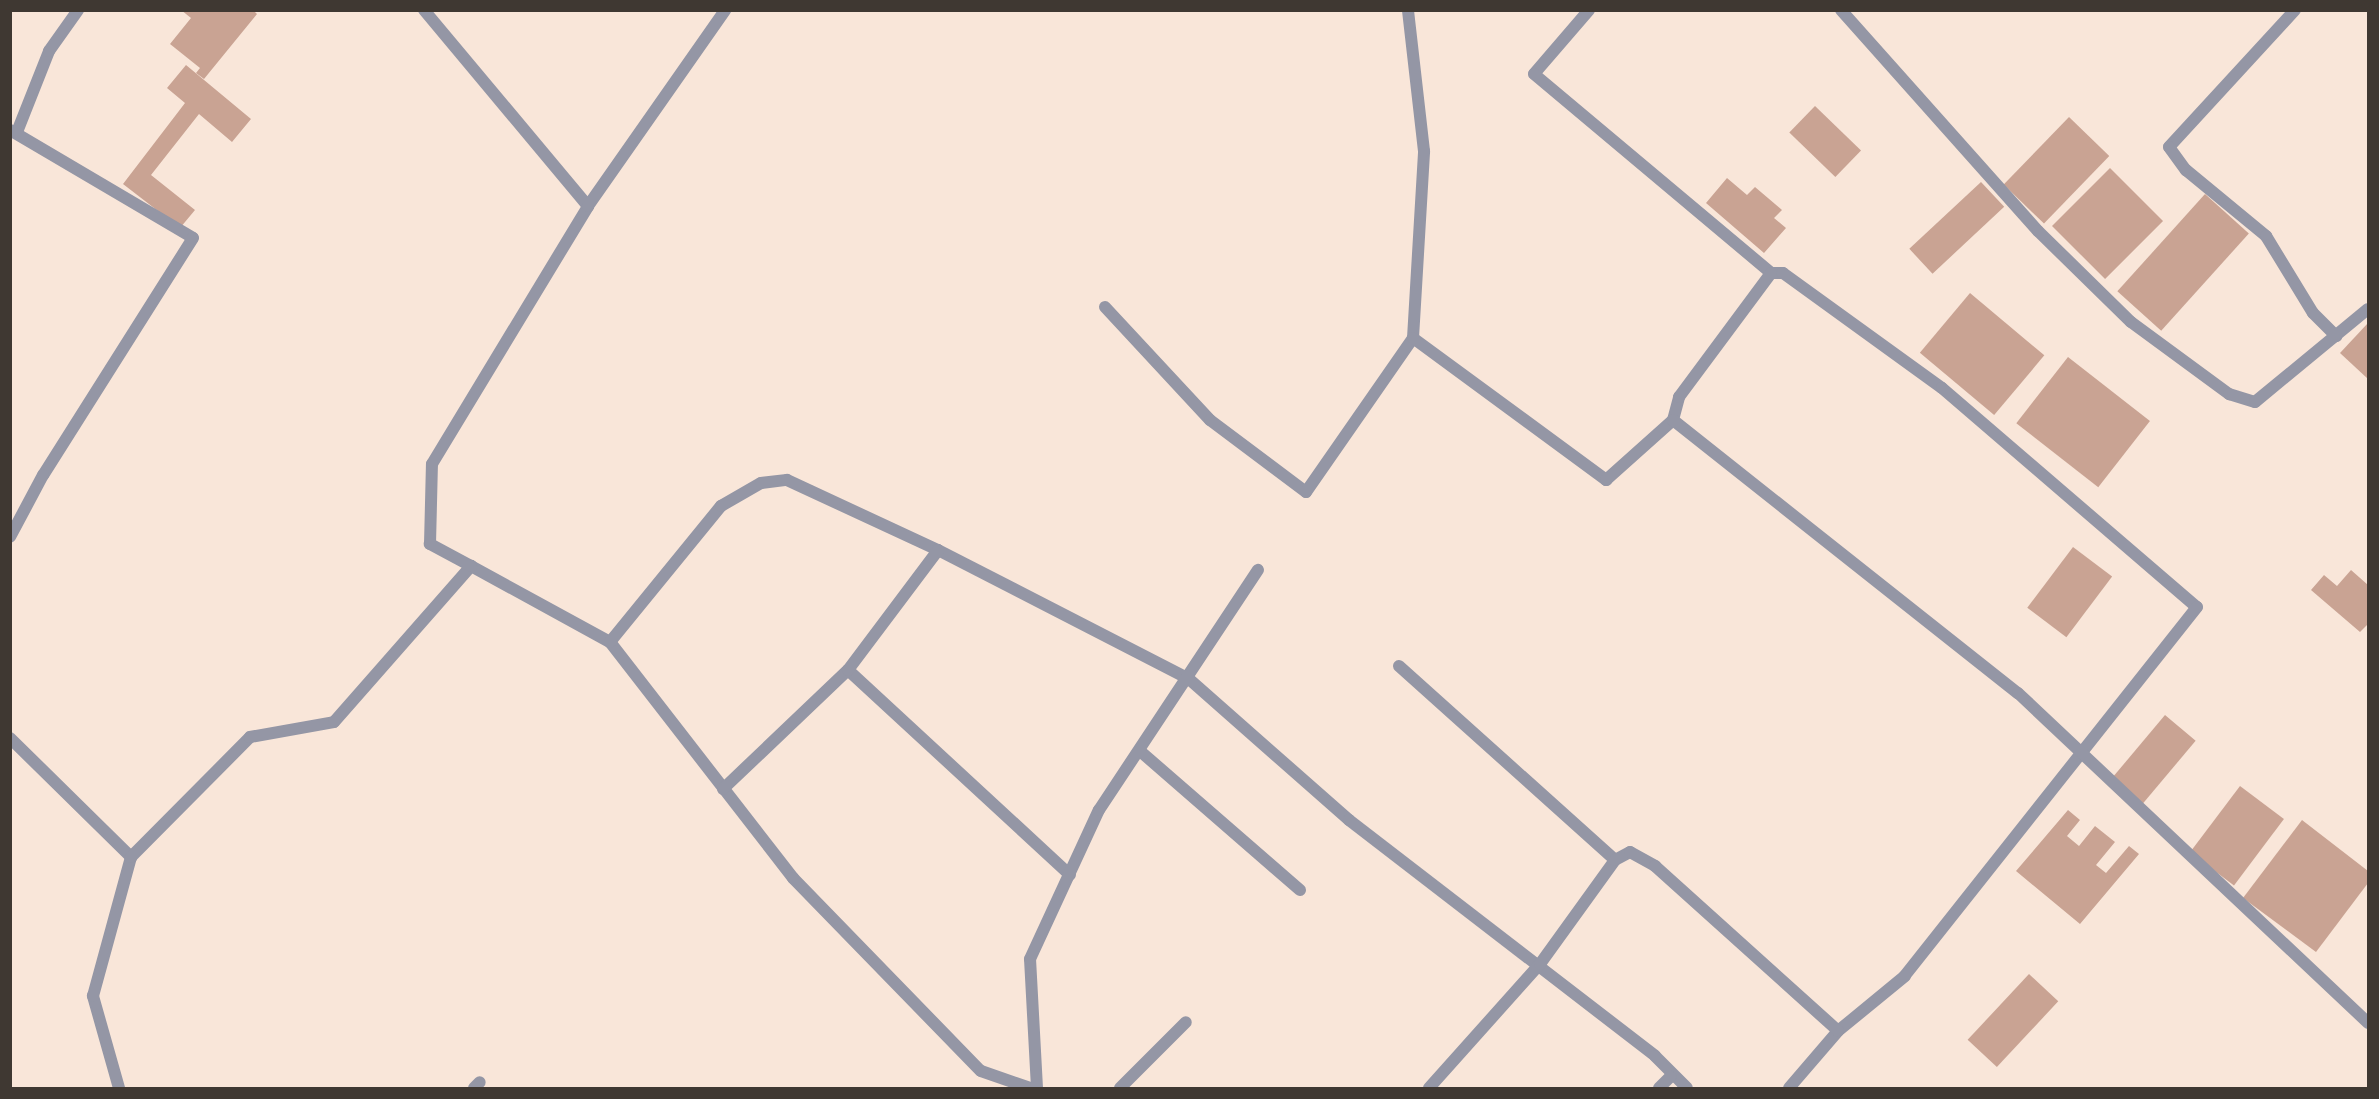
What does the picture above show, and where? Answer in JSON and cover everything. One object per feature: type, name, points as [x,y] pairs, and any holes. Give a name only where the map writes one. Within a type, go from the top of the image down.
[{"type":"street","points":[[10,537],[43,475],[193,238],[14,131],[49,51],[78,10]]},
{"type":"street","points":[[424,10],[588,206]]},
{"type":"street","points":[[725,10],[588,206],[432,464],[430,544],[610,642],[793,878],[981,1071],[1030,1089]]},
{"type":"street","points":[[1105,308],[1210,420],[1306,492],[1413,338],[1424,151],[1408,10]]},
{"type":"street","points":[[1589,10],[1534,74],[1772,273],[1783,273],[1942,388],[2197,607],[1905,976],[1838,1031],[1790,1089]]},
{"type":"street","points":[[1841,10],[2055,248],[2131,322],[2229,394],[2255,402],[2368,309]]},
{"type":"street","points":[[2295,10],[2169,147],[2186,170],[2266,236],[2313,313],[2336,336]]},
{"type":"street","points":[[1413,338],[1606,480],[1673,420],[1679,397],[1772,273]]},
{"type":"street","points":[[1673,420],[2018,693],[2368,1023]]},
{"type":"street","points":[[610,642],[721,506],[761,483],[787,480],[938,550],[1189,679],[1349,820],[1540,964],[1655,1056],[1670,1077],[1687,1089]]},
{"type":"street","points":[[723,789],[848,670],[938,550]]},
{"type":"street","points":[[119,1089],[93,996],[131,857],[250,737],[334,722],[471,566]]},
{"type":"street","points":[[1037,1089],[1030,959],[1100,810],[1189,679],[1258,570]]},
{"type":"street","points":[[1398,666],[1615,860]]},
{"type":"street","points":[[848,670],[1070,875]]},
{"type":"street","points":[[10,738],[131,857]]},
{"type":"street","points":[[1140,751],[1300,890]]},
{"type":"street","points":[[1429,1089],[1540,964],[1615,860],[1630,852],[1655,866],[1838,1031]]},
{"type":"street","points":[[1120,1089],[1186,1022]]},
{"type":"street","points":[[1659,1089],[1670,1077]]},
{"type":"building","points":[[181,10],[253,10],[257,14],[204,79],[196,73],[200,68],[170,44],[191,18]]},
{"type":"building","points":[[186,65],[251,119],[232,142],[199,114],[151,175],[195,210],[180,228],[123,184],[185,103],[167,88]]},
{"type":"building","points":[[1815,106],[1861,150],[1835,177],[1789,133]]},
{"type":"building","points":[[2069,117],[2109,156],[2044,224],[2004,185]]},
{"type":"building","points":[[2110,168],[2163,221],[2105,279],[2052,226]]},
{"type":"building","points":[[1727,178],[1747,195],[1755,187],[1782,210],[1774,218],[1786,228],[1764,253],[1706,203]]},
{"type":"building","points":[[1981,182],[2004,207],[1933,274],[1909,249]]},
{"type":"building","points":[[2205,194],[2249,233],[2161,331],[2117,291]]},
{"type":"building","points":[[1970,293],[2044,355],[1994,415],[1920,353]]},
{"type":"building","points":[[2368,323],[2368,379],[2340,353]]},
{"type":"building","points":[[2068,357],[2150,421],[2098,487],[2016,423]]},
{"type":"building","points":[[2073,547],[2112,576],[2066,637],[2027,608]]},
{"type":"building","points":[[2351,570],[2368,585],[2368,624],[2360,632],[2311,590],[2324,575],[2337,586]]},
{"type":"building","points":[[2165,715],[2196,741],[2142,805],[2111,779]]},
{"type":"building","points":[[2240,786],[2284,819],[2234,885],[2190,852]]},
{"type":"building","points":[[2068,810],[2080,820],[2067,836],[2079,846],[2095,826],[2115,842],[2096,865],[2106,873],[2129,846],[2139,854],[2080,924],[2016,871]]},
{"type":"building","points":[[2302,820],[2368,871],[2368,883],[2316,952],[2243,898]]},
{"type":"building","points":[[2029,974],[2058,1001],[1997,1067],[1968,1040]]}]
